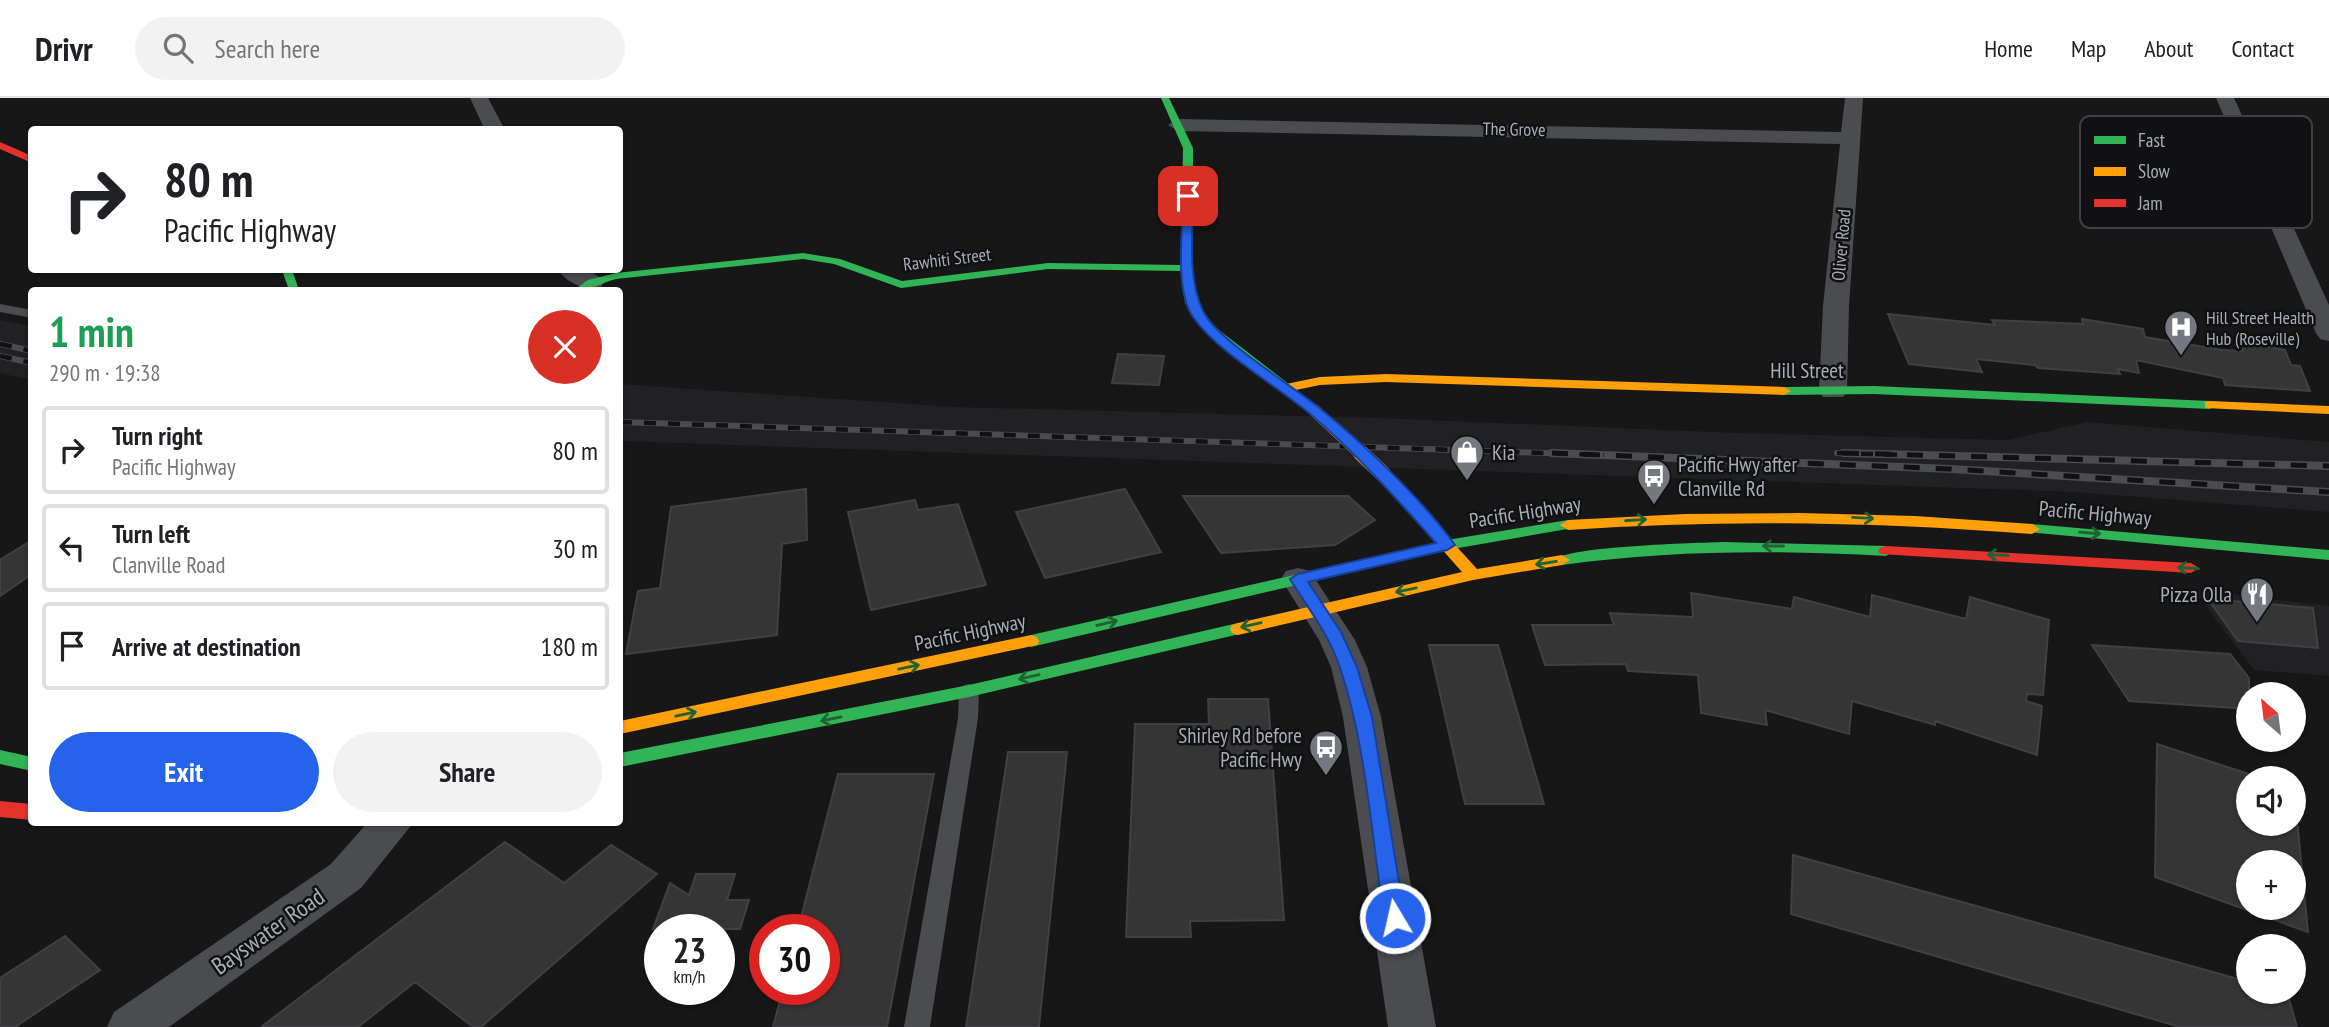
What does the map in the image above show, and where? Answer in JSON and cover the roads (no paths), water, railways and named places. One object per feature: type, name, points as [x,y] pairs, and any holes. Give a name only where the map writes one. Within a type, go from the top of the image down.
[{"type":"main road","points":[[1164,98],[1188,148],[1187,268],[1191,303],[1198,316],[1227,343],[1314,410],[1383,474],[1473,575]]},
{"type":"main road","points":[[0,145],[28,158]]},
{"type":"main road","name":"Rawhiti Street","points":[[586,286],[616,276],[787,256],[828,258],[901,285],[937,283],[1048,266],[1187,268]]},
{"type":"main road","points":[[1353,394],[1386,379]]},
{"type":"main road","name":"Hill Street","points":[[1286,388],[1320,382],[1386,379],[1874,390],[2329,410]]},
{"type":"main road","points":[[1335,411],[1336,432]]},
{"type":"main road","name":"Pacific Highway","points":[[623,759],[969,691],[1307,594],[1447,545],[1568,525],[1686,516],[1817,515],[1996,526],[2329,555]]},
{"type":"main road","name":"Pacific Highway","points":[[623,727],[1016,644],[1307,594],[1473,575],[1588,556],[1707,546],[2006,556],[2204,569]]},
{"type":"main road","points":[[0,757],[28,763]]},
{"type":"main road","points":[[0,809],[28,812]]},
{"type":"street","points":[[479,98],[493,126]]},
{"type":"street","name":"Oliver Road","points":[[1833,391],[1836,306],[1854,98]]},
{"type":"street","points":[[2225,98],[2234,116]]},
{"type":"street","name":"The Grove","points":[[1178,125],[1550,130],[1850,138]]},
{"type":"street","points":[[2288,228],[2320,294],[2329,333]]},
{"type":"street","points":[[572,273],[586,286]]},
{"type":"street","points":[[1307,594],[1332,632],[1349,667],[1362,717],[1412,1027]]},
{"type":"street","name":"Bayswater Road","points":[[131,1027],[346,876],[390,826]]},
{"type":"lane","points":[[0,308],[28,313]]},
{"type":"lane","points":[[918,1027],[968,718],[969,691]]},
{"type":"railway","points":[[0,344],[28,350]]},
{"type":"railway","points":[[0,356],[28,362]]},
{"type":"railway","points":[[623,422],[1591,455]]},
{"type":"railway","points":[[1552,453],[1591,455]]},
{"type":"railway","points":[[1837,453],[1909,455]]},
{"type":"railway","points":[[1843,453],[2329,466]]},
{"type":"railway","points":[[1591,455],[1604,455]]},
{"type":"railway","points":[[1591,455],[1951,469],[2329,492]]},
{"type":"place","name":"Hill Street Health Hub (Roseville)","points":[[2181,357]]},
{"type":"place","name":"Kia","points":[[1467,482]]},
{"type":"place","name":"Pacific Hwy after Clanville Rd","points":[[1654,506]]},
{"type":"place","name":"Pizza Olla","points":[[2257,624]]},
{"type":"place","name":"Shirley Rd before Pacific Hwy","points":[[1326,777]]}]
